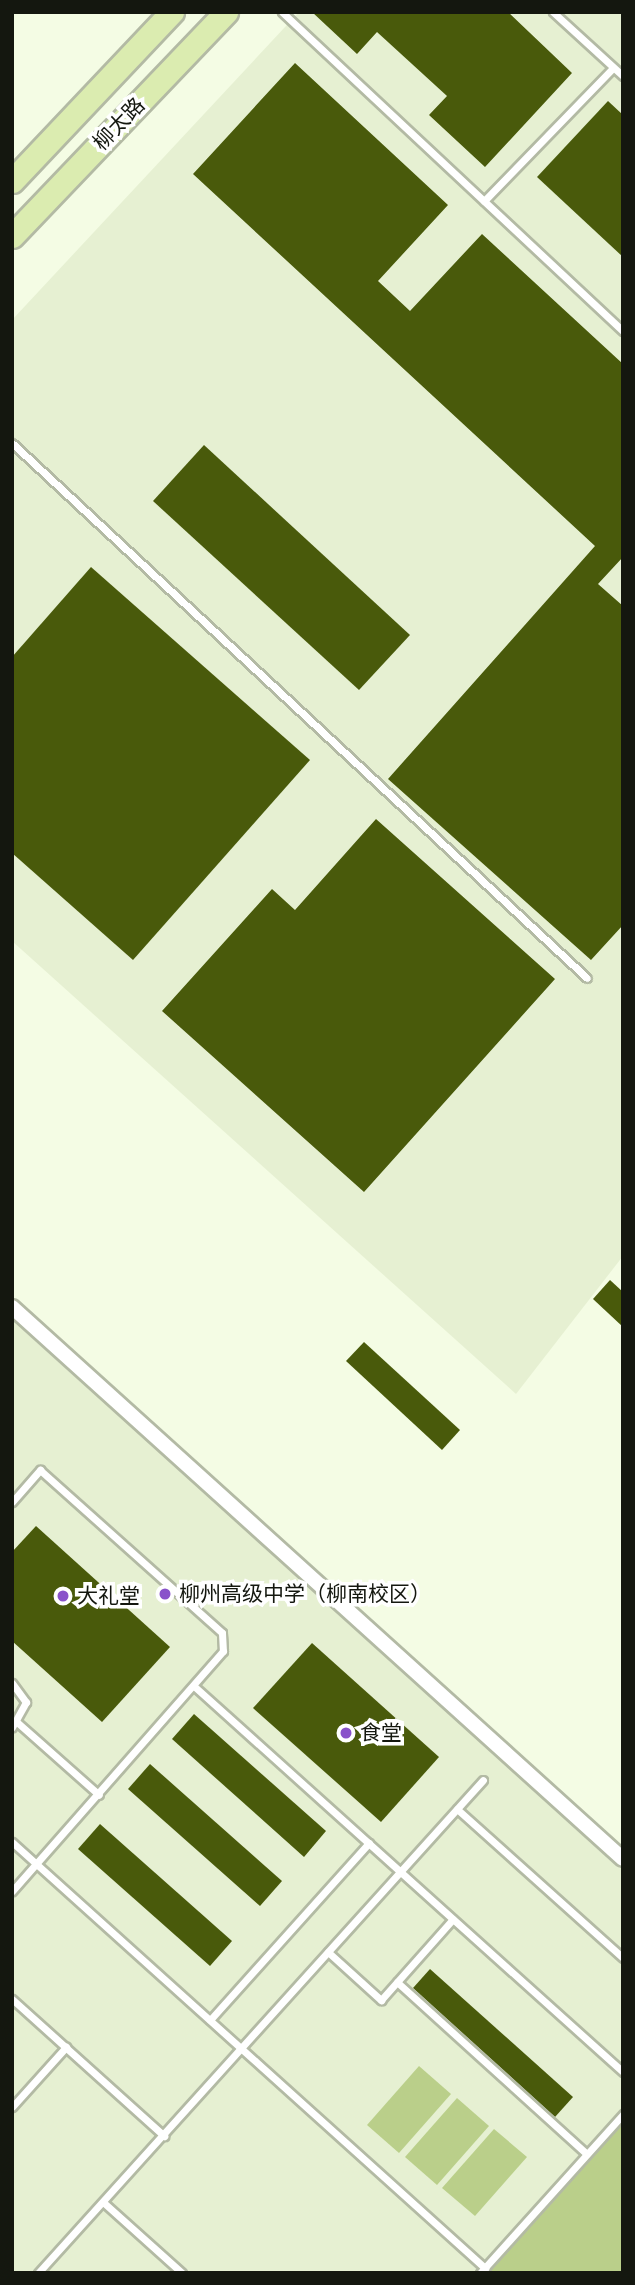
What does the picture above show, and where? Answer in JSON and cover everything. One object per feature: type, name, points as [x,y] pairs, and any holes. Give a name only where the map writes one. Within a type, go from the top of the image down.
[{"type":"main road","name":"柳太路","points":[[12,181],[172,12]]},
{"type":"main road","name":"柳太路","points":[[12,236],[226,12]]},
{"type":"street","points":[[12,1307],[623,1859]]},
{"type":"lane","points":[[282,12],[623,331]]},
{"type":"lane","points":[[553,12],[623,76]]},
{"type":"lane","points":[[484,201],[613,68]]},
{"type":"lane","points":[[12,443],[587,978]]},
{"type":"lane","points":[[12,1502],[40,1471],[222,1633],[223,1651],[195,1687],[12,1891]]},
{"type":"lane","points":[[12,1683],[26,1702],[15,1725],[99,1795]]},
{"type":"lane","points":[[195,1687],[623,2072]]},
{"type":"lane","points":[[38,2273],[483,1780]]},
{"type":"lane","points":[[457,1809],[623,1958]]},
{"type":"lane","points":[[12,1842],[483,2270],[623,2114]]},
{"type":"lane","points":[[210,2020],[369,1843]]},
{"type":"lane","points":[[328,1952],[380,2000],[453,1919]]},
{"type":"lane","points":[[397,1982],[587,2154]]},
{"type":"lane","points":[[12,1999],[164,2136]]},
{"type":"lane","points":[[12,2107],[66,2047]]},
{"type":"lane","points":[[103,2202],[182,2273]]},
{"type":"shaded area","points":[[299,12],[623,12],[623,1256],[516,1394],[12,941],[12,320]]},
{"type":"shaded area","name":"柳州高级中学（柳南校区）","points":[[12,1320],[623,1869],[623,2273],[12,2273]]},
{"type":"green space","points":[[419,2066],[451,2094],[399,2153],[367,2125]]},
{"type":"green space","points":[[457,2098],[489,2126],[437,2185],[405,2157]]},
{"type":"green space","points":[[623,2109],[623,2273],[484,2273]]},
{"type":"green space","points":[[494,2129],[527,2157],[475,2216],[442,2188]]},
{"type":"building","points":[[312,12],[508,12],[572,73],[485,167],[429,115],[447,96],[377,32],[357,54]]},
{"type":"building","points":[[295,63],[448,205],[378,281],[410,311],[482,234],[623,364],[623,557],[598,584],[623,606],[623,925],[591,960],[388,779],[595,546],[193,174]]},
{"type":"building","points":[[608,101],[623,115],[623,257],[537,177]]},
{"type":"building","points":[[204,445],[410,635],[359,690],[153,501]]},
{"type":"building","points":[[91,567],[310,760],[133,960],[12,853],[12,657]]},
{"type":"building","points":[[376,819],[555,979],[364,1192],[162,1011],[272,889],[295,910]]},
{"type":"building","points":[[610,1280],[623,1292],[623,1327],[593,1299]]},
{"type":"building","points":[[364,1342],[460,1430],[442,1450],[346,1361]]},
{"type":"building","name":"大礼堂","points":[[36,1526],[170,1647],[102,1722],[12,1641],[12,1552]]},
{"type":"building","name":"食堂","points":[[312,1643],[439,1757],[381,1822],[253,1708]]},
{"type":"building","points":[[194,1714],[326,1831],[304,1857],[172,1739]]},
{"type":"building","points":[[150,1764],[282,1881],[260,1906],[128,1789]]},
{"type":"building","points":[[100,1824],[232,1941],[210,1966],[78,1849]]},
{"type":"building","points":[[430,1969],[573,2097],[555,2117],[413,1988]]},
{"type":"place","name":"柳州高级中学（柳南校区）","points":[[165,1594]]},
{"type":"place","name":"大礼堂","points":[[63,1596]]},
{"type":"place","name":"食堂","points":[[346,1733]]}]
